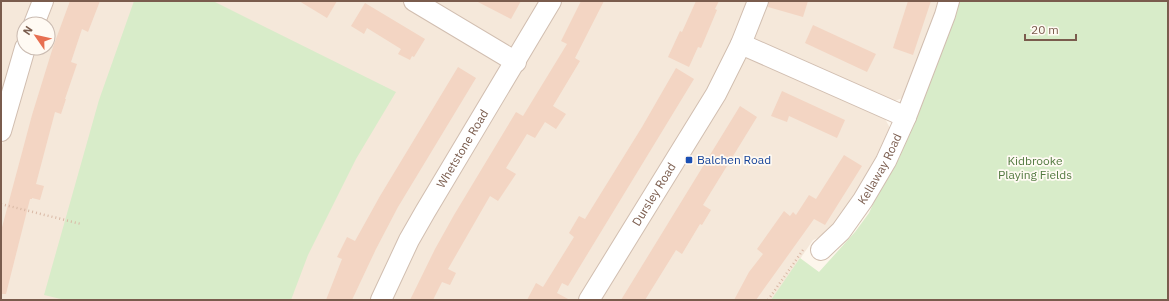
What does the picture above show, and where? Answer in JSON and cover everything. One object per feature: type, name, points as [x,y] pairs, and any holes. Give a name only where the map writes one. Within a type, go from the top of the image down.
[{"type":"street","points":[[37,16],[43,1]]},
{"type":"street","points":[[414,1],[516,62]]},
{"type":"street","name":"Whetstone Road","points":[[381,300],[422,217],[516,62],[551,1]]},
{"type":"street","name":"Dursley Road","points":[[589,300],[712,100],[741,44],[758,1]]},
{"type":"street","name":"Kellaway Road","points":[[821,250],[841,231],[863,200],[886,161],[906,117],[949,1]]},
{"type":"street","points":[[741,44],[906,117]]},
{"type":"street","points":[[1,131],[23,56]]},
{"type":"path","points":[[1,204],[81,224]]},
{"type":"path","points":[[768,300],[803,249],[821,250]]},
{"type":"shaded area","points":[[1,1],[33,1],[28,16],[16,16],[16,53],[1,101]]},
{"type":"shaded area","points":[[48,1],[541,1],[373,300],[1,300],[1,149],[10,113],[28,56],[56,56],[56,16],[42,16]]},
{"type":"shaded area","points":[[558,1],[750,1],[710,88],[582,300],[388,300],[417,242]]},
{"type":"shaded area","points":[[767,1],[941,1],[909,96],[888,103],[757,44],[754,38]]},
{"type":"shaded area","points":[[747,54],[882,113],[892,132],[835,231],[813,240],[772,300],[599,300]]},
{"type":"green space","points":[[134,1],[213,1],[396,92],[356,159],[308,255],[291,300],[65,300],[44,295],[99,100]]},
{"type":"green space","name":"Kidbrooke Playing Fields","points":[[954,1],[1168,1],[1168,300],[771,300],[800,258],[819,272],[855,232],[869,213],[888,171]]},
{"type":"building","points":[[70,1],[100,1],[88,32],[82,29],[71,62],[77,64],[61,114],[55,112],[36,184],[44,186],[40,200],[30,199],[6,294],[1,294],[1,231],[32,115],[50,56],[56,56],[56,39]]},
{"type":"building","points":[[299,1],[337,1],[327,18]]},
{"type":"building","points":[[476,1],[521,1],[511,19]]},
{"type":"building","points":[[581,1],[604,1],[575,58],[580,61],[553,106],[566,114],[556,129],[545,122],[535,138],[527,134],[506,168],[516,174],[498,201],[490,196],[448,269],[456,273],[450,285],[442,282],[433,300],[410,300],[435,249],[454,215],[516,112],[523,116],[567,44],[561,41]]},
{"type":"building","points":[[696,1],[719,1],[715,9],[717,10],[701,48],[698,47],[689,67],[668,57],[680,31],[682,32]]},
{"type":"building","points":[[769,1],[808,1],[803,17],[768,7]]},
{"type":"building","points":[[908,1],[931,1],[913,55],[893,48]]},
{"type":"building","points":[[365,3],[425,39],[414,57],[412,56],[410,60],[398,54],[401,49],[367,28],[364,34],[351,26]]},
{"type":"building","points":[[813,25],[876,54],[867,72],[805,43]]},
{"type":"building","points":[[458,67],[476,78],[398,207],[352,300],[326,300],[342,259],[337,257],[347,237],[355,241],[380,196]]},
{"type":"building","points":[[676,68],[694,79],[568,286],[562,283],[557,293],[570,300],[527,300],[536,283],[543,287],[574,237],[569,233],[579,216],[585,219],[642,127]]},
{"type":"building","points":[[782,91],[845,120],[837,138],[789,116],[787,122],[771,116]]},
{"type":"building","points":[[740,106],[757,117],[703,205],[711,210],[702,225],[700,224],[682,254],[676,250],[645,300],[621,300]]},
{"type":"building","points":[[844,155],[862,166],[825,225],[814,219],[756,300],[734,300],[749,272],[763,254],[757,249],[784,211],[790,216],[793,212],[796,215],[809,195],[816,199]]},
{"type":"place","name":"Balchen Road","points":[[689,160]]}]
